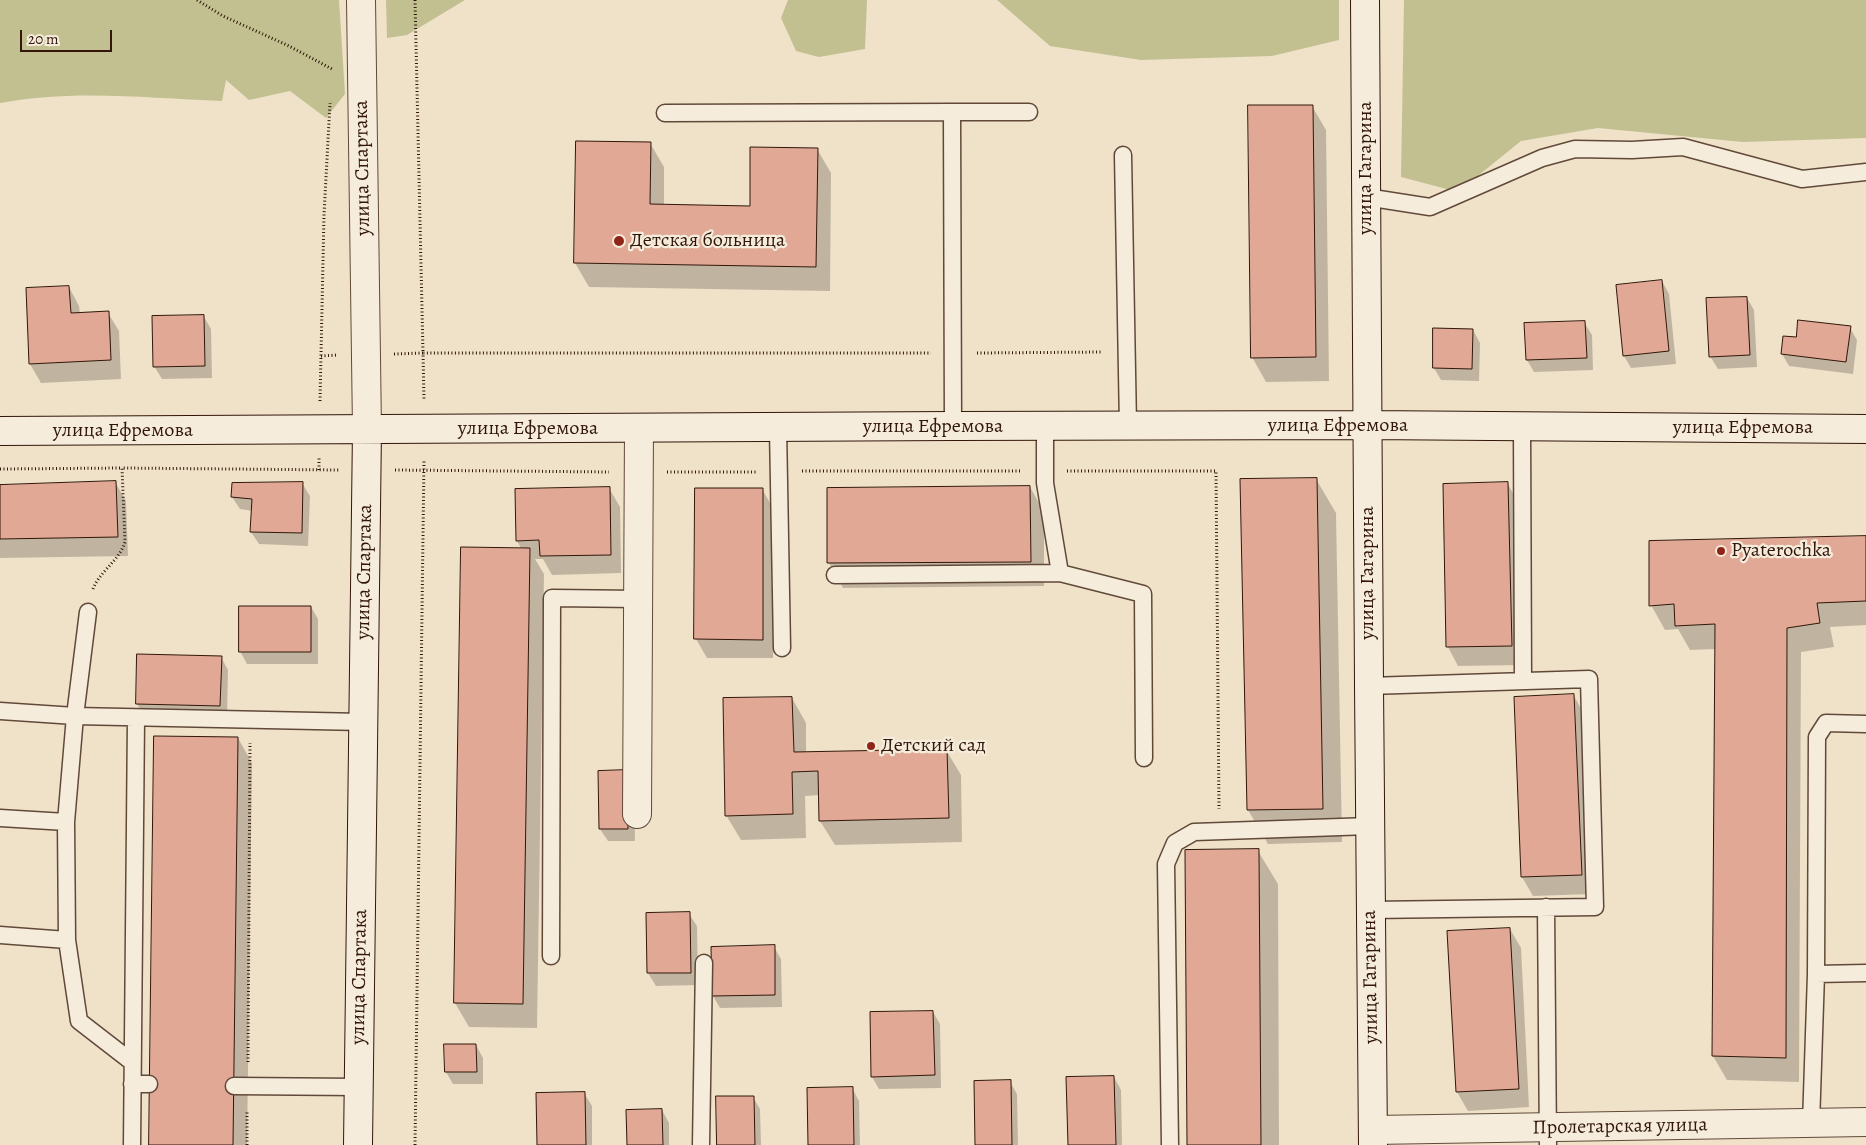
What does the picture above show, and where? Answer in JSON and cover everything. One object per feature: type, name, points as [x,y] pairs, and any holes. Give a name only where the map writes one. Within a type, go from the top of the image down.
[{"type":"street","name":"улица Спартака","points":[[358,1145],[367,430],[361,0]]},
{"type":"street","name":"улица Гагарина","points":[[1365,0],[1373,1138]]},
{"type":"street","name":"улица Ефремова","points":[[0,431],[1367,425],[1866,429]]},
{"type":"street","points":[[638,814],[639,428]]},
{"type":"street","name":"Пролетарская улица","points":[[1373,1138],[1548,1137],[1866,1122]]},
{"type":"lane","points":[[952,112],[953,426]]},
{"type":"lane","points":[[665,113],[1029,112]]},
{"type":"lane","points":[[1366,197],[1430,207],[1542,158],[1575,149],[1632,150],[1683,147],[1802,179],[1866,172]]},
{"type":"lane","points":[[1122,155],[1128,426]]},
{"type":"lane","points":[[1045,426],[1045,483],[1060,572]]},
{"type":"lane","points":[[1522,426],[1523,682]]},
{"type":"lane","points":[[778,428],[782,648]]},
{"type":"lane","points":[[835,575],[1060,572],[1143,594],[1144,758]]},
{"type":"lane","points":[[551,956],[552,598],[638,599]]},
{"type":"lane","points":[[88,612],[75,716],[66,822],[68,940],[78,1021],[132,1062]]},
{"type":"lane","points":[[1369,686],[1589,679],[1595,907],[1370,910]]},
{"type":"lane","points":[[0,711],[136,718],[363,722]]},
{"type":"lane","points":[[132,1145],[136,718]]},
{"type":"lane","points":[[1811,1124],[1816,974],[1817,737],[1826,723],[1866,724]]},
{"type":"lane","points":[[0,818],[66,822]]},
{"type":"lane","points":[[1170,1145],[1166,864],[1175,843],[1194,832],[1370,826]]},
{"type":"lane","points":[[1546,907],[1548,1137]]},
{"type":"lane","points":[[0,935],[68,940]]},
{"type":"lane","points":[[701,1145],[704,962]]},
{"type":"lane","points":[[1816,974],[1866,973]]},
{"type":"lane","points":[[132,1084],[149,1084]]},
{"type":"lane","points":[[241,1086],[359,1087]]},
{"type":"path","points":[[197,0],[223,16],[257,30],[332,68],[332,78]]},
{"type":"path","points":[[415,0],[424,429],[415,1145]]},
{"type":"path","points":[[319,470],[324,215],[331,98]]},
{"type":"path","points":[[321,356],[423,353],[1126,352]]},
{"type":"path","points":[[0,468],[639,472],[1216,471],[1220,832]]},
{"type":"path","points":[[88,612],[89,598],[95,582],[122,552],[124,542],[122,468]]},
{"type":"path","points":[[247,1145],[241,1086],[250,720]]},
{"type":"shaded area","points":[[0,0],[339,0],[345,94],[326,118],[290,91],[249,100],[226,80],[222,101],[83,95],[55,96],[0,103]]},
{"type":"shaded area","points":[[386,0],[465,0],[407,35],[387,38]]},
{"type":"shaded area","points":[[788,0],[867,0],[865,49],[819,57],[796,51],[781,18]]},
{"type":"shaded area","points":[[997,0],[1339,0],[1339,40],[1272,56],[1141,60],[1050,46]]},
{"type":"shaded area","points":[[1404,0],[1866,0],[1866,138],[1743,142],[1598,128],[1521,141],[1458,192],[1401,177]]},
{"type":"building","points":[[1248,105],[1313,105],[1316,357],[1251,358]]},
{"type":"building","points":[[576,141],[651,142],[650,204],[750,206],[750,147],[818,148],[816,267],[574,263]]},
{"type":"building","points":[[1662,280],[1669,351],[1623,356],[1616,285]]},
{"type":"building","points":[[69,286],[71,313],[109,311],[111,360],[29,364],[26,288]]},
{"type":"building","points":[[1747,297],[1750,355],[1709,357],[1706,298]]},
{"type":"building","points":[[204,315],[205,366],[153,367],[152,316]]},
{"type":"building","points":[[1798,320],[1851,326],[1846,362],[1781,354],[1783,336],[1796,337]]},
{"type":"building","points":[[1585,321],[1587,358],[1526,360],[1524,323]]},
{"type":"building","points":[[1433,328],[1473,329],[1472,369],[1433,368]]},
{"type":"building","points":[[1317,478],[1323,809],[1247,810],[1240,479]]},
{"type":"building","points":[[116,481],[118,537],[0,539],[0,485]]},
{"type":"building","points":[[303,482],[302,533],[250,532],[252,499],[231,497],[232,483]]},
{"type":"building","points":[[1508,482],[1512,646],[1446,647],[1443,484]]},
{"type":"building","points":[[1030,486],[1031,562],[827,563],[827,488]]},
{"type":"building","points":[[610,487],[611,555],[540,556],[539,540],[516,541],[515,489]]},
{"type":"building","points":[[695,488],[763,488],[763,640],[694,639]]},
{"type":"building","points":[[1866,536],[1866,601],[1817,603],[1820,623],[1787,628],[1786,1058],[1712,1056],[1715,624],[1675,626],[1674,604],[1649,606],[1649,541]]},
{"type":"building","points":[[461,547],[530,548],[523,1004],[454,1003]]},
{"type":"building","points":[[239,606],[311,606],[311,652],[239,652]]},
{"type":"building","points":[[137,654],[222,656],[220,706],[136,704]]},
{"type":"building","points":[[1574,694],[1582,875],[1521,877],[1514,697]]},
{"type":"building","points":[[792,697],[794,752],[947,749],[949,818],[819,821],[818,771],[792,772],[793,814],[725,816],[723,698]]},
{"type":"building","points":[[154,736],[238,737],[233,1145],[149,1145]]},
{"type":"building","points":[[627,770],[628,829],[599,829],[598,771]]},
{"type":"building","points":[[1259,849],[1261,1145],[1187,1145],[1185,850]]},
{"type":"building","points":[[690,912],[691,973],[647,973],[646,913]]},
{"type":"building","points":[[1510,928],[1519,1089],[1456,1092],[1447,931]]},
{"type":"building","points":[[775,945],[775,995],[712,996],[711,947]]},
{"type":"building","points":[[933,1011],[935,1075],[871,1077],[870,1012]]},
{"type":"building","points":[[444,1044],[476,1044],[477,1072],[445,1072]]},
{"type":"building","points":[[1114,1076],[1116,1145],[1068,1145],[1066,1077]]},
{"type":"building","points":[[1011,1080],[1012,1145],[975,1145],[974,1081]]},
{"type":"building","points":[[853,1087],[854,1145],[808,1145],[807,1088]]},
{"type":"building","points":[[585,1092],[586,1145],[537,1145],[536,1093]]},
{"type":"building","points":[[716,1096],[754,1096],[755,1145],[717,1145]]},
{"type":"building","points":[[662,1109],[663,1145],[627,1145],[626,1110]]},
{"type":"place","name":"Детская больница","points":[[619,241]]},
{"type":"place","name":"Pyaterochka","points":[[1721,551]]},
{"type":"place","name":"Детский сад","points":[[871,746]]}]
